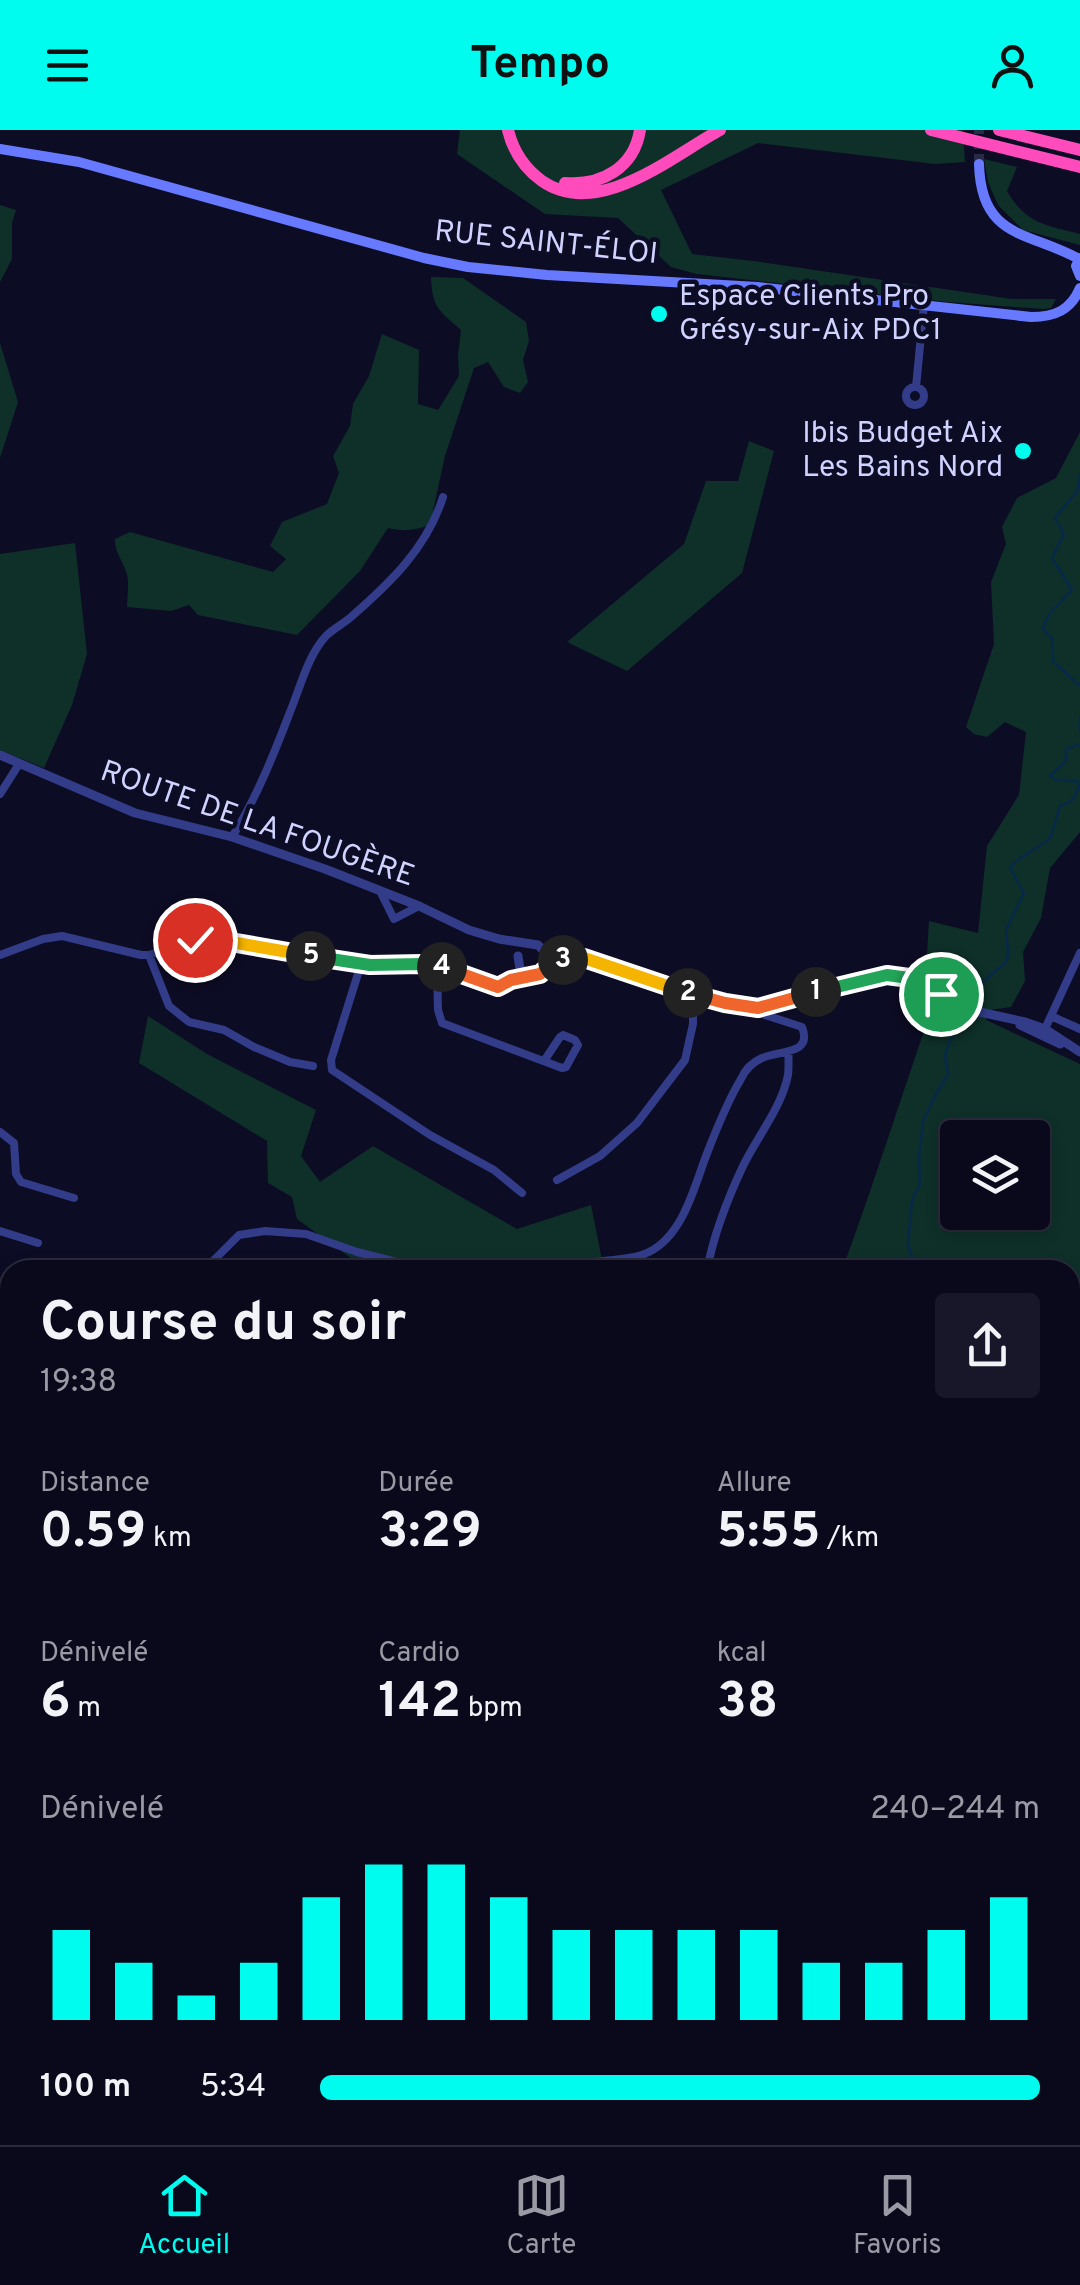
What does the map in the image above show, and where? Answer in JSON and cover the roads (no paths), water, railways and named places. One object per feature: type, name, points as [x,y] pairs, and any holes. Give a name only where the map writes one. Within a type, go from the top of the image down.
[{"type":"highway","points":[[511,130],[536,168],[555,180],[577,184],[596,181],[617,170],[632,152],[640,130]]},
{"type":"highway","points":[[511,130],[516,153],[535,176],[556,188],[583,192],[616,187],[640,178],[720,130]]},
{"type":"highway","points":[[930,130],[1080,167]]},
{"type":"highway","points":[[1000,130],[1080,150]]},
{"type":"main road","name":"RUE SAINT-ÉLOI","points":[[3,149],[94,166],[468,267],[580,278],[698,282],[1048,318],[1068,307],[1080,288]]},
{"type":"main road","points":[[979,164],[983,196],[1005,228],[1080,259],[1076,266],[1080,276]]},
{"type":"street","points":[[916,387],[924,304]]},
{"type":"street","points":[[232,838],[281,736],[309,664],[325,637],[390,583],[428,531],[443,498]]},
{"type":"street","name":"ROUTE DE LA FOUGÈRE","points":[[0,756],[135,813],[232,838],[325,869],[460,926],[528,945]]},
{"type":"street","points":[[0,794],[19,764]]},
{"type":"street","points":[[380,891],[394,919],[419,906]]},
{"type":"street","points":[[0,955],[62,936],[121,952],[149,955],[195,940],[212,939],[362,964],[437,966],[498,987],[540,974],[570,957]]},
{"type":"street","name":"ROUTE DE LA FOUGÈRE","points":[[499,939],[518,956]]},
{"type":"street","points":[[511,980],[520,969],[518,956],[528,945],[584,958],[693,995],[758,1008],[887,975],[909,978],[975,1011],[1009,1018],[1043,1033],[1080,953]]},
{"type":"street","points":[[546,951],[547,968]]},
{"type":"street","points":[[149,955],[169,1006],[188,1022],[224,1030],[290,1062],[313,1066]]},
{"type":"street","points":[[362,964],[331,1060],[332,1070],[430,1135],[494,1170],[522,1193]]},
{"type":"street","points":[[437,966],[442,1023],[562,1068],[578,1045],[575,1040],[560,1036],[544,1061]]},
{"type":"street","points":[[520,969],[532,976]]},
{"type":"street","points":[[557,1180],[600,1156],[637,1123],[685,1060],[693,1024],[693,995]]},
{"type":"street","points":[[615,1260],[640,1256],[660,1246],[673,1232],[743,1074],[756,1061],[799,1048],[804,1042],[802,1027],[765,1015],[758,1008]]},
{"type":"street","points":[[1051,1016],[1080,1028]]},
{"type":"street","points":[[709,1260],[721,1213],[781,1096],[788,1073],[788,1051]]},
{"type":"street","points":[[0,1132],[14,1144],[16,1174],[21,1182],[74,1198]]},
{"type":"street","points":[[0,1231],[38,1243]]},
{"type":"street","points":[[214,1260],[239,1236],[276,1231],[306,1234],[389,1260]]},
{"type":"waterway","points":[[1080,474],[1078,490],[1055,518],[1064,534],[1052,558],[1072,590],[1049,614],[1043,628],[1052,639],[1053,661],[1080,686]]},
{"type":"waterway","points":[[1080,717],[1080,731]]},
{"type":"waterway","points":[[974,1000],[983,982],[1007,961],[1006,930],[1024,893],[1010,868],[1050,839],[1060,806],[1070,801],[1079,785],[1050,776],[1066,761],[1066,749],[1080,744]]},
{"type":"waterway","points":[[913,1260],[908,1246],[912,1200],[920,1184],[923,1121],[949,1073],[945,1057],[949,1042],[967,1015]]},
{"type":"tunnel","points":[[979,130],[979,164]]},
{"type":"place","name":"Espace Clients Pro Grésy-sur-Aix PDC1","points":[[659,314]]},
{"type":"place","name":"Ibis Budget Aix Les Bains Nord","points":[[1023,451]]}]
